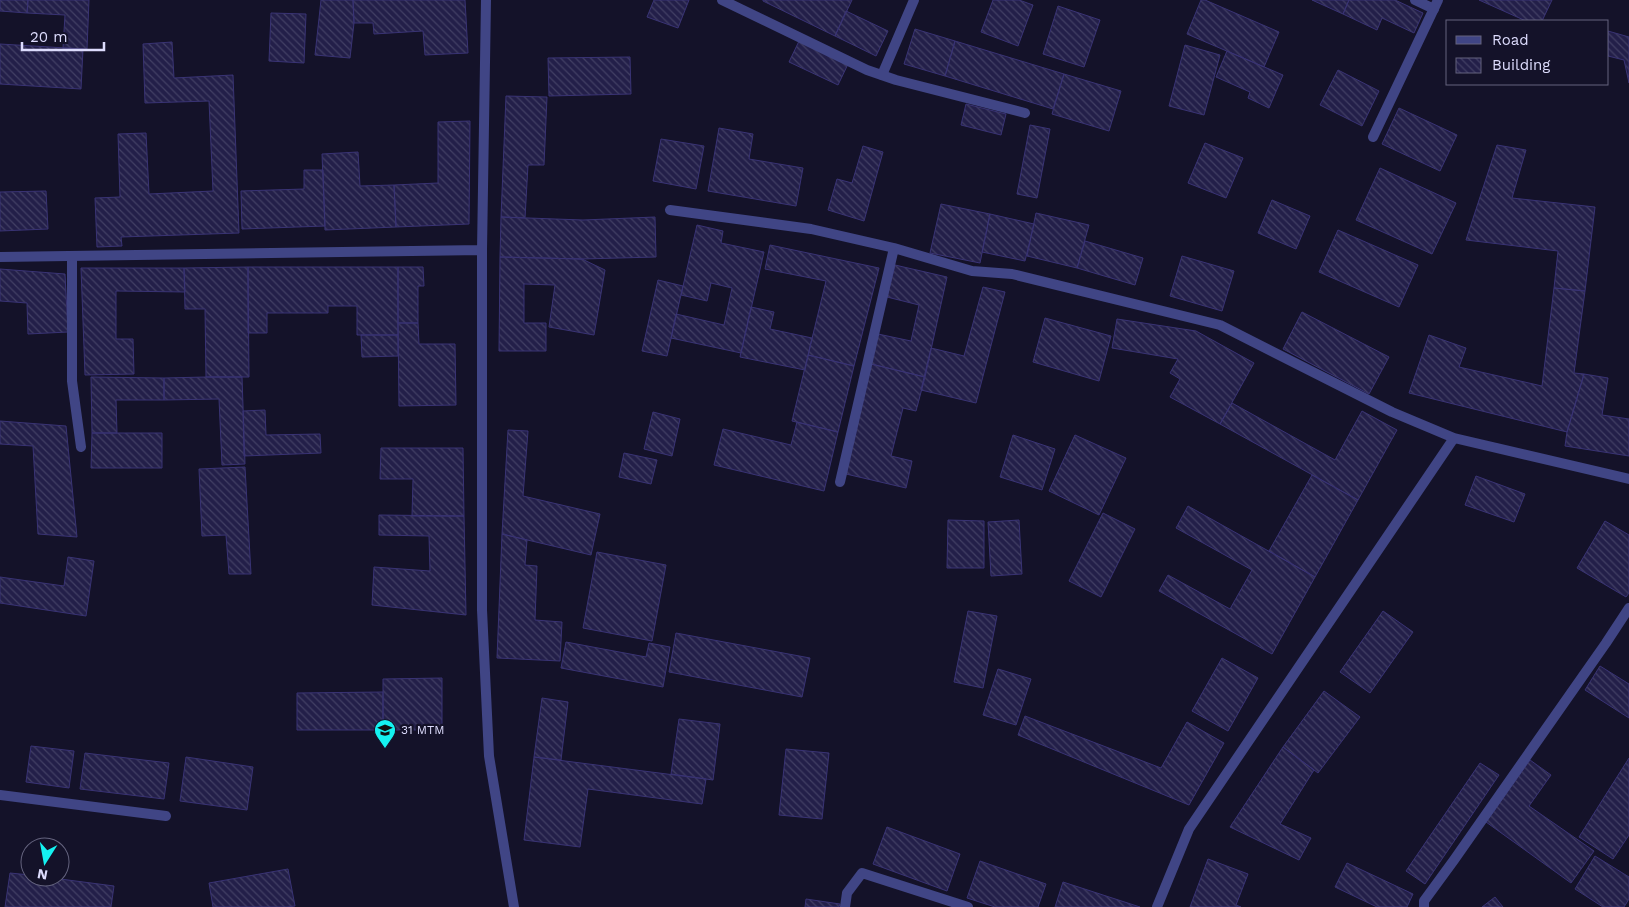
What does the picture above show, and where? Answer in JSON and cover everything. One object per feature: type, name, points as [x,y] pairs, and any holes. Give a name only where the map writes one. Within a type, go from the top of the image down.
[{"type":"street","points":[[486,0],[482,250],[482,610],[490,756],[514,907]]},
{"type":"street","points":[[722,0],[867,70],[896,80],[1025,113]]},
{"type":"street","points":[[882,75],[914,0]]},
{"type":"street","points":[[1373,138],[1436,4],[1415,0]]},
{"type":"street","points":[[670,210],[811,229],[894,248],[972,272],[1012,274],[1220,325],[1392,412],[1454,438],[1629,479]]},
{"type":"street","points":[[840,482],[894,248]]},
{"type":"street","points":[[0,257],[482,250]]},
{"type":"street","points":[[72,257],[72,381],[81,447]]},
{"type":"street","points":[[1157,907],[1189,829],[1454,438]]},
{"type":"street","points":[[1424,907],[1424,901],[1606,644],[1629,608]]},
{"type":"street","points":[[0,795],[166,816]]},
{"type":"street","points":[[845,907],[847,894],[862,873],[968,907]]},
{"type":"building","points":[[0,0],[28,0],[27,13],[0,11]]},
{"type":"building","points":[[28,0],[89,0],[87,49],[63,48],[65,15],[27,13]]},
{"type":"building","points":[[321,0],[353,0],[354,23],[350,58],[315,55]]},
{"type":"building","points":[[353,0],[465,0],[468,53],[425,55],[423,31],[374,34],[373,23],[354,23]]},
{"type":"building","points":[[654,0],[689,0],[678,28],[647,17]]},
{"type":"building","points":[[763,0],[852,0],[835,36]]},
{"type":"building","points":[[993,0],[1019,0],[1033,5],[1018,46],[981,32]]},
{"type":"building","points":[[1201,0],[1205,0],[1279,32],[1264,67],[1187,34]]},
{"type":"building","points":[[1312,0],[1349,0],[1343,14]]},
{"type":"building","points":[[1349,0],[1395,0],[1423,13],[1414,33],[1382,18],[1377,30],[1343,14]]},
{"type":"building","points":[[1479,0],[1552,0],[1542,20],[1524,20]]},
{"type":"building","points":[[1058,6],[1100,20],[1084,67],[1043,54]]},
{"type":"building","points":[[846,11],[888,31],[876,56],[835,36]]},
{"type":"building","points":[[271,13],[306,14],[304,63],[269,61]]},
{"type":"building","points":[[915,29],[955,41],[945,76],[904,64]]},
{"type":"building","points":[[1609,31],[1629,37],[1629,83],[1624,60],[1609,56]]},
{"type":"building","points":[[800,39],[849,62],[838,85],[789,62]]},
{"type":"building","points":[[955,41],[1064,74],[1053,109],[945,76]]},
{"type":"building","points":[[172,42],[174,78],[233,75],[239,233],[121,237],[122,246],[97,247],[95,198],[120,197],[118,134],[146,133],[149,194],[213,191],[209,101],[145,103],[143,44]]},
{"type":"building","points":[[0,44],[83,49],[81,89],[0,84]]},
{"type":"building","points":[[1185,45],[1220,55],[1204,115],[1169,106]]},
{"type":"building","points":[[1227,51],[1283,75],[1269,108],[1248,98],[1250,92],[1216,77]]},
{"type":"building","points":[[630,57],[631,94],[549,96],[548,58]]},
{"type":"building","points":[[1338,70],[1379,91],[1362,126],[1320,105]]},
{"type":"building","points":[[1064,74],[1121,91],[1109,131],[1052,114]]},
{"type":"building","points":[[506,96],[547,97],[544,165],[528,165],[525,218],[501,217]]},
{"type":"building","points":[[966,104],[1006,114],[1001,135],[961,125]]},
{"type":"building","points":[[1399,108],[1457,135],[1440,171],[1382,144]]},
{"type":"building","points":[[470,121],[469,224],[396,227],[394,185],[438,183],[438,122]]},
{"type":"building","points":[[1030,125],[1050,129],[1037,198],[1017,194]]},
{"type":"building","points":[[719,128],[753,134],[749,159],[803,168],[796,206],[708,191]]},
{"type":"building","points":[[661,139],[704,146],[696,189],[653,181]]},
{"type":"building","points":[[1205,143],[1243,158],[1226,198],[1188,183]]},
{"type":"building","points":[[1497,145],[1526,150],[1512,198],[1595,207],[1585,291],[1554,288],[1558,251],[1466,240]]},
{"type":"building","points":[[863,146],[883,152],[864,221],[828,210],[837,179],[852,183]]},
{"type":"building","points":[[358,152],[360,186],[394,185],[396,227],[325,230],[322,154]]},
{"type":"building","points":[[1380,168],[1456,203],[1432,254],[1356,220]]},
{"type":"building","points":[[304,170],[323,170],[325,226],[242,229],[241,191],[304,189]]},
{"type":"building","points":[[46,191],[48,229],[0,231],[0,192]]},
{"type":"building","points":[[1272,200],[1310,216],[1296,249],[1258,233]]},
{"type":"building","points":[[941,204],[990,214],[980,263],[930,253]]},
{"type":"building","points":[[1036,213],[1089,225],[1077,268],[1027,256]]},
{"type":"building","points":[[990,214],[1034,224],[1025,261],[982,252]]},
{"type":"building","points":[[501,217],[583,220],[655,217],[656,257],[582,259],[500,257]]},
{"type":"building","points":[[697,225],[723,231],[721,243],[764,252],[741,353],[671,338],[676,314],[724,325],[732,288],[711,283],[707,301],[681,295]]},
{"type":"building","points":[[1338,230],[1418,265],[1399,307],[1319,272]]},
{"type":"building","points":[[1085,241],[1143,258],[1135,285],[1077,268]]},
{"type":"building","points":[[770,245],[879,268],[854,366],[808,355],[826,281],[765,269]]},
{"type":"building","points":[[1182,256],[1234,271],[1222,311],[1170,296]]},
{"type":"building","points":[[500,257],[582,259],[605,270],[594,335],[549,327],[555,285],[524,284],[524,323],[546,323],[546,351],[499,351]]},
{"type":"building","points":[[895,265],[947,277],[925,377],[871,364],[878,334],[911,341],[919,305],[887,297]]},
{"type":"building","points":[[248,267],[398,267],[398,335],[357,335],[357,306],[328,306],[328,313],[267,313],[267,333],[248,333]]},
{"type":"building","points":[[248,267],[249,377],[206,377],[205,309],[185,309],[184,268]]},
{"type":"building","points":[[398,267],[423,267],[424,286],[418,286],[418,323],[398,323]]},
{"type":"building","points":[[81,268],[184,268],[185,292],[116,291],[116,339],[133,339],[134,374],[85,375]]},
{"type":"building","points":[[0,269],[65,274],[68,332],[28,334],[27,303],[0,301]]},
{"type":"building","points":[[658,280],[683,286],[667,356],[642,351]]},
{"type":"building","points":[[983,287],[1005,292],[976,403],[921,390],[931,348],[964,356]]},
{"type":"building","points":[[1554,288],[1585,291],[1574,373],[1584,374],[1567,432],[1409,393],[1429,335],[1466,348],[1459,367],[1542,386]]},
{"type":"building","points":[[751,307],[774,312],[770,329],[812,338],[805,370],[740,357]]},
{"type":"building","points":[[1302,312],[1389,357],[1369,394],[1283,349]]},
{"type":"building","points":[[1045,318],[1111,336],[1099,381],[1033,362]]},
{"type":"building","points":[[1117,319],[1196,331],[1254,363],[1220,424],[1170,397],[1180,379],[1170,373],[1178,359],[1112,348]]},
{"type":"building","points":[[398,323],[418,323],[419,344],[455,344],[456,405],[399,406]]},
{"type":"building","points":[[361,335],[398,335],[398,356],[362,357]]},
{"type":"building","points":[[808,355],[854,366],[838,432],[792,421]]},
{"type":"building","points":[[871,364],[925,377],[916,411],[903,408],[891,456],[912,461],[906,488],[846,474]]},
{"type":"building","points":[[1584,374],[1608,378],[1602,415],[1629,419],[1629,456],[1565,446],[1567,432]]},
{"type":"building","points":[[91,377],[164,378],[164,400],[116,400],[117,433],[92,433]]},
{"type":"building","points":[[242,377],[245,464],[222,465],[219,399],[164,400],[164,378]]},
{"type":"building","points":[[1232,403],[1335,460],[1362,411],[1397,430],[1358,500],[1220,424]]},
{"type":"building","points":[[265,410],[266,435],[320,434],[321,453],[244,456],[243,411]]},
{"type":"building","points":[[653,412],[680,419],[672,456],[644,449]]},
{"type":"building","points":[[0,421],[66,426],[77,537],[38,534],[33,446],[0,444]]},
{"type":"building","points":[[797,422],[838,432],[824,491],[714,465],[723,429],[791,445]]},
{"type":"building","points":[[508,430],[528,431],[523,496],[600,514],[591,555],[502,534]]},
{"type":"building","points":[[92,433],[162,433],[162,468],[91,468]]},
{"type":"building","points":[[1013,435],[1055,449],[1042,490],[1000,477]]},
{"type":"building","points":[[1075,435],[1126,458],[1099,515],[1049,491]]},
{"type":"building","points":[[381,448],[463,448],[464,516],[412,516],[413,479],[380,479]]},
{"type":"building","points":[[624,453],[657,460],[651,484],[619,477]]},
{"type":"building","points":[[245,467],[251,574],[229,574],[226,535],[202,536],[199,469]]},
{"type":"building","points":[[1312,475],[1358,500],[1315,577],[1269,551]]},
{"type":"building","points":[[1476,476],[1525,494],[1514,522],[1465,505]]},
{"type":"building","points":[[1188,506],[1315,577],[1272,654],[1159,591],[1168,575],[1230,609],[1252,570],[1176,528]]},
{"type":"building","points":[[1103,513],[1135,529],[1101,597],[1069,581]]},
{"type":"building","points":[[379,515],[464,516],[466,615],[372,605],[374,567],[430,571],[429,536],[379,535]]},
{"type":"building","points":[[948,520],[984,521],[984,568],[947,568]]},
{"type":"building","points":[[1019,520],[1022,574],[991,576],[988,522]]},
{"type":"building","points":[[1605,521],[1629,535],[1629,593],[1626,597],[1577,568]]},
{"type":"building","points":[[502,534],[527,540],[525,565],[537,566],[535,620],[562,622],[560,661],[497,658]]},
{"type":"building","points":[[597,552],[666,565],[652,641],[583,628]]},
{"type":"building","points":[[68,557],[94,561],[86,616],[0,603],[0,577],[64,586]]},
{"type":"building","points":[[968,611],[997,616],[983,688],[954,682]]},
{"type":"building","points":[[1383,611],[1413,632],[1370,693],[1340,672]]},
{"type":"building","points":[[676,633],[810,658],[802,697],[669,672]]},
{"type":"building","points":[[566,642],[646,657],[649,643],[670,647],[663,687],[561,668]]},
{"type":"building","points":[[1222,658],[1258,678],[1228,731],[1192,711]]},
{"type":"building","points":[[1600,666],[1629,684],[1629,718],[1585,690]]},
{"type":"building","points":[[998,669],[1031,679],[1016,725],[983,715]]},
{"type":"building","points":[[442,678],[442,730],[383,730],[383,679]]},
{"type":"building","points":[[1324,691],[1360,717],[1318,773],[1283,747]]},
{"type":"building","points":[[383,692],[383,730],[297,730],[297,693]]},
{"type":"building","points":[[542,698],[568,702],[561,760],[534,757]]},
{"type":"building","points":[[1025,716],[1161,768],[1187,722],[1224,743],[1189,805],[1018,735]]},
{"type":"building","points":[[679,719],[720,724],[713,780],[671,774]]},
{"type":"building","points":[[31,746],[74,751],[69,788],[26,782]]},
{"type":"building","points":[[1283,747],[1314,770],[1280,824],[1311,838],[1299,860],[1230,827]]},
{"type":"building","points":[[786,749],[829,753],[822,819],[779,815]]},
{"type":"building","points":[[85,753],[169,763],[164,799],[80,789]]},
{"type":"building","points":[[186,757],[253,767],[247,810],[180,801]]},
{"type":"building","points":[[534,757],[706,779],[702,804],[588,789],[580,847],[524,840]]},
{"type":"building","points":[[1629,758],[1629,835],[1613,859],[1579,837]]},
{"type":"building","points":[[1530,760],[1551,775],[1529,806],[1594,851],[1571,883],[1486,822]]},
{"type":"building","points":[[1480,763],[1499,775],[1425,884],[1406,871]]},
{"type":"building","points":[[887,827],[960,854],[947,891],[873,864]]},
{"type":"building","points":[[1595,856],[1629,877],[1629,899],[1624,907],[1603,907],[1575,889]]},
{"type":"building","points":[[1208,859],[1248,874],[1236,905],[1241,907],[1190,907]]},
{"type":"building","points":[[980,861],[1046,884],[1038,907],[995,907],[967,898]]},
{"type":"building","points":[[1347,863],[1413,894],[1407,907],[1377,907],[1335,887]]},
{"type":"building","points":[[288,869],[295,906],[213,907],[209,883]]},
{"type":"building","points":[[10,873],[20,874],[20,887],[70,887],[70,880],[114,886],[111,907],[5,907]]},
{"type":"building","points":[[1063,882],[1140,907],[1055,907]]},
{"type":"building","points":[[1495,897],[1503,907],[1482,907]]},
{"type":"building","points":[[806,899],[840,904],[839,907],[805,907]]},
{"type":"place","name":"31 MTM","points":[[385,749]]}]
